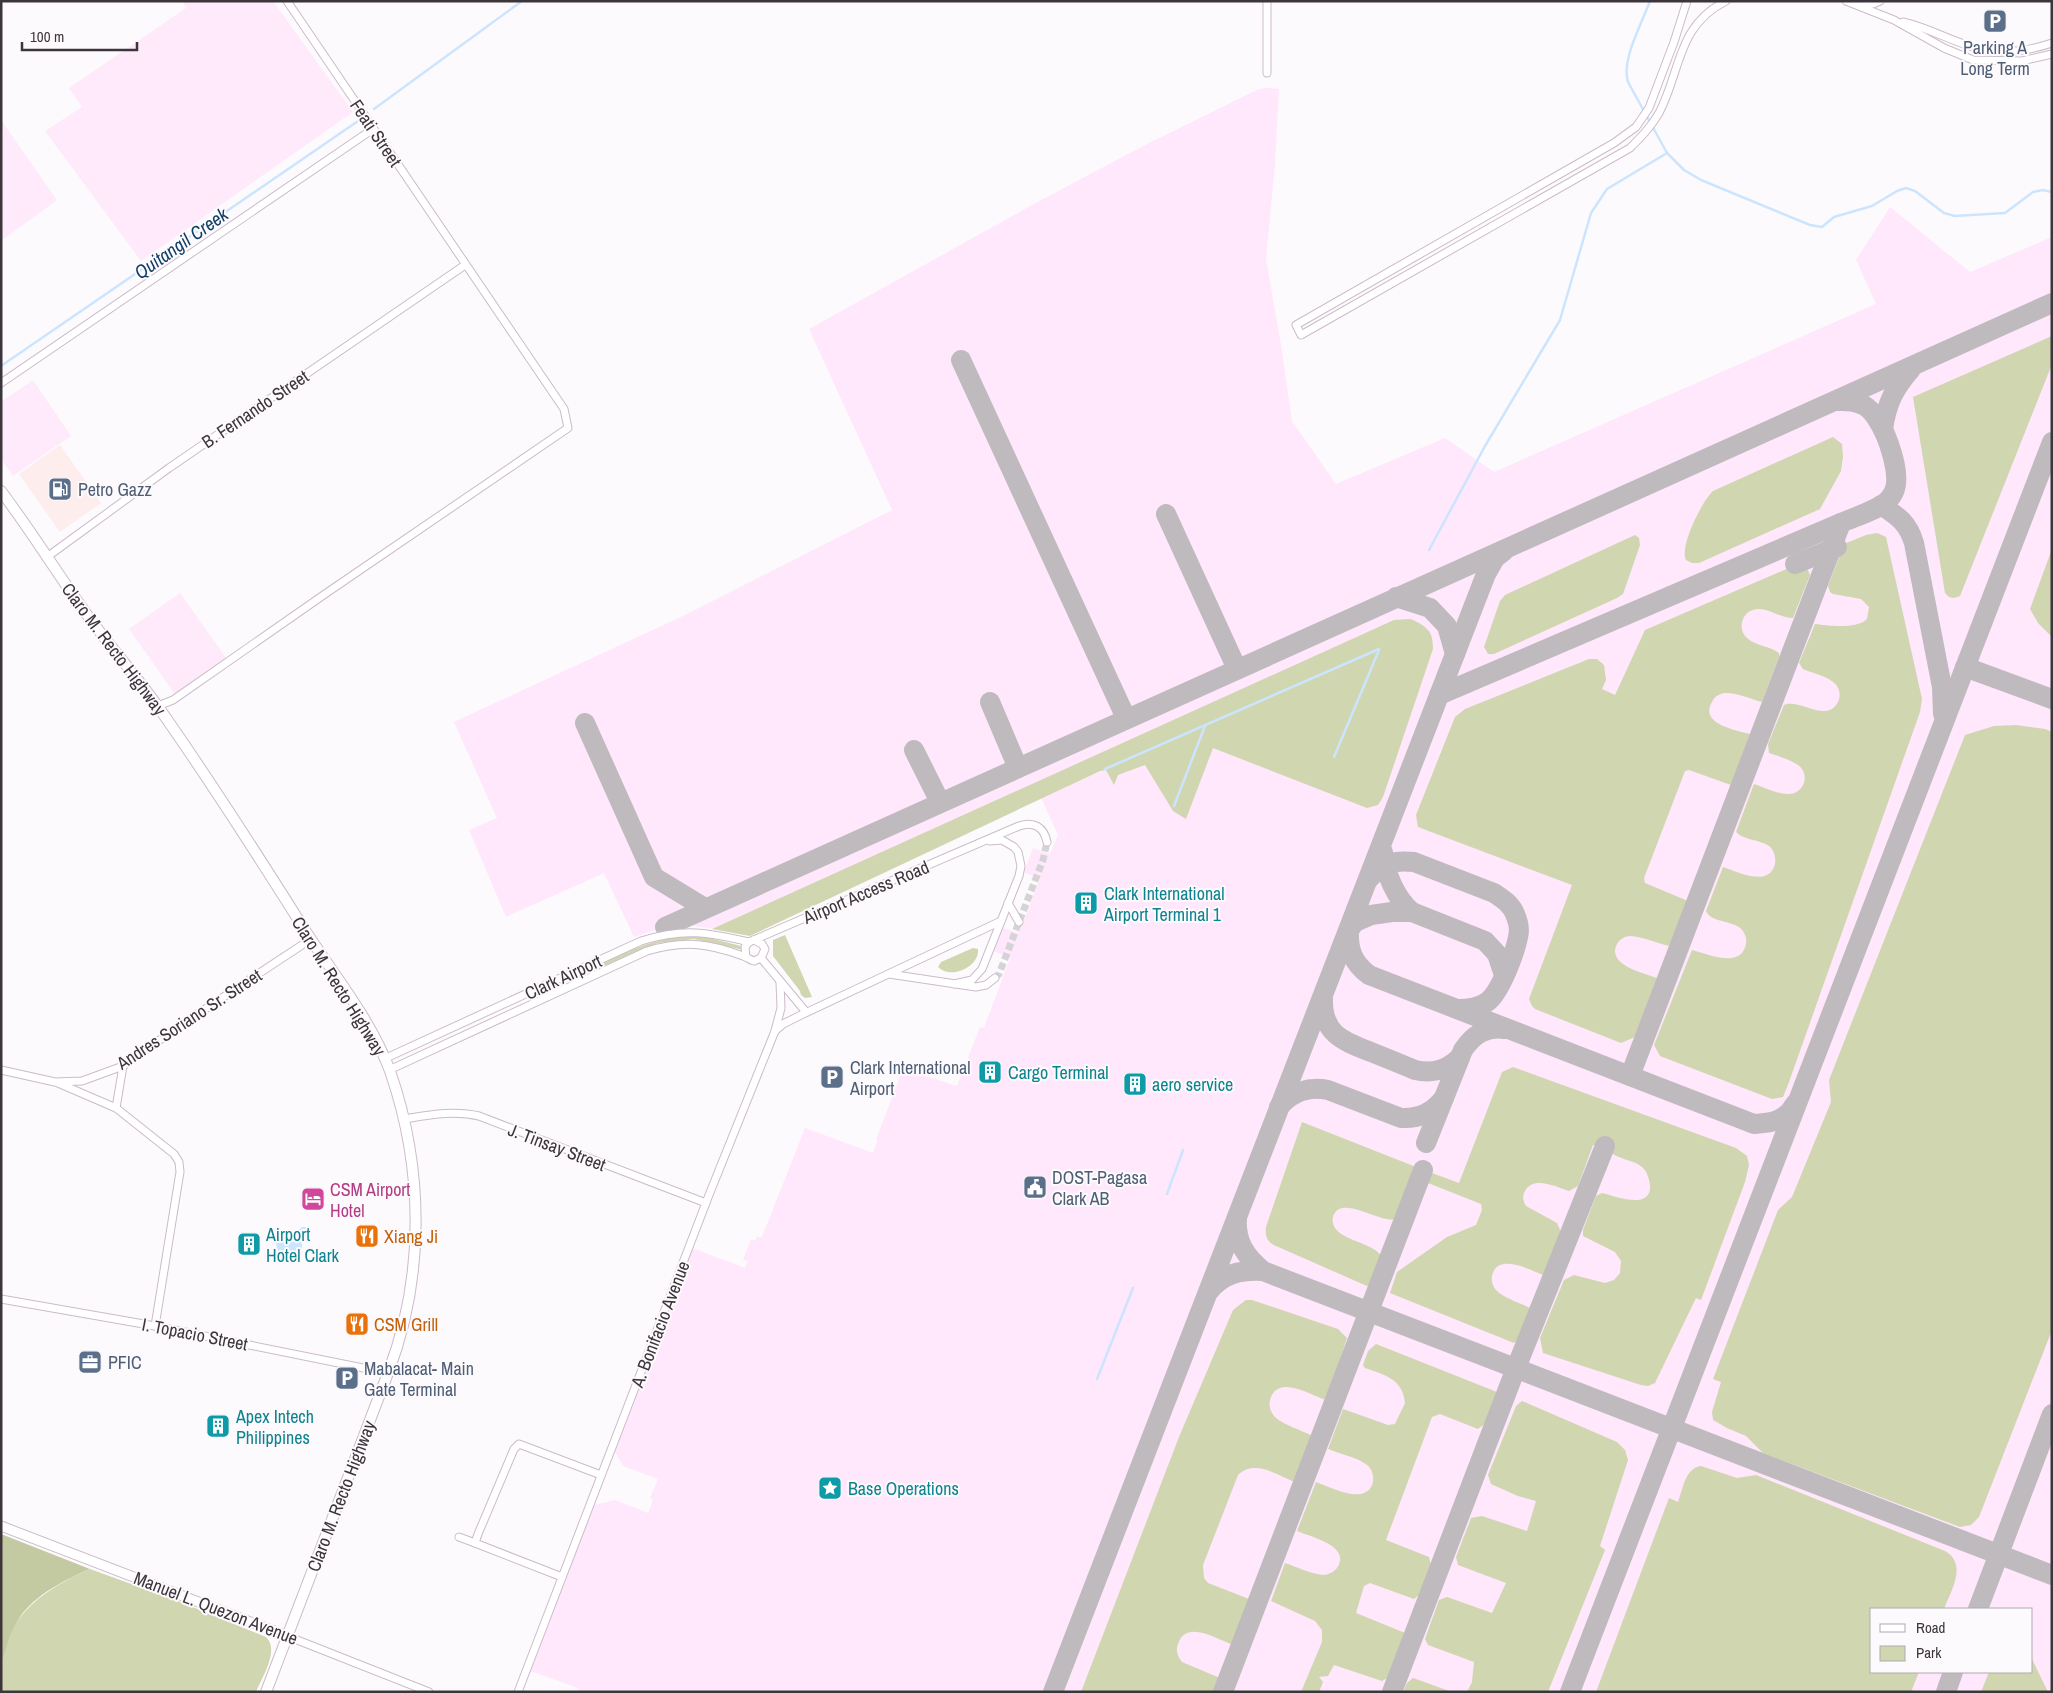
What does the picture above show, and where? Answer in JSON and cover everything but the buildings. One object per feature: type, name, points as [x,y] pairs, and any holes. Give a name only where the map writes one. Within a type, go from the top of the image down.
[{"type":"main road","name":"Claro M. Recto Highway","points":[[1,491],[88,617],[158,706],[354,1003],[376,1041],[389,1070],[404,1119],[413,1174],[416,1221],[415,1260],[405,1322],[388,1374],[266,1692]]},
{"type":"street","name":"Feati Street","points":[[158,706],[173,700],[333,588],[568,428],[564,409],[286,1]]},
{"type":"street","points":[[1267,1],[1267,73]]},
{"type":"street","points":[[1687,1],[1649,108],[1636,127],[1614,144],[1296,325],[1301,335],[1630,148],[1648,130],[1660,111],[1686,40],[1696,24],[1709,12],[1726,1]]},
{"type":"street","points":[[1846,1],[1894,20],[1944,48],[1973,60],[2022,61],[2052,54]]},
{"type":"street","points":[[1856,5],[1873,4],[1880,1]]},
{"type":"street","points":[[1894,20],[1920,26],[1976,48],[2003,52],[2028,50],[2052,43]]},
{"type":"street","points":[[1,383],[374,129]]},
{"type":"street","name":"B. Fernando Street","points":[[47,558],[169,468],[465,264]]},
{"type":"street","name":"Airport Access Road","points":[[752,941],[1019,826],[1032,823],[1042,829],[1046,842]]},
{"type":"street","name":"Airport Access Road","points":[[954,984],[966,982],[978,975],[1019,876],[1021,866],[1018,852],[1010,843],[1002,840],[979,843]]},
{"type":"street","points":[[1008,903],[1019,922]]},
{"type":"street","points":[[775,1031],[783,1024],[806,1012],[1001,921]]},
{"type":"street","name":"Clark Airport","points":[[384,1059],[641,941],[671,933],[700,932],[752,941]]},
{"type":"street","name":"Andres Soriano Sr. Street","points":[[1,1070],[55,1082],[82,1081],[123,1066],[178,1027],[311,939]]},
{"type":"street","points":[[752,941],[760,942],[764,946],[761,958],[754,961],[746,957],[745,947],[752,941]]},
{"type":"street","name":"Clark Airport","points":[[389,1070],[634,957],[661,947],[688,943],[699,944],[746,957]]},
{"type":"street","points":[[761,958],[806,1012]]},
{"type":"street","name":"Airport Access Road","points":[[889,974],[976,987],[986,985],[995,978]]},
{"type":"street","name":"A. Bonifacio Avenue","points":[[518,1692],[706,1203],[775,1031],[780,1008],[780,982]]},
{"type":"street","points":[[547,985],[552,995]]},
{"type":"street","points":[[116,1108],[123,1066]]},
{"type":"street","points":[[55,1082],[116,1108],[174,1154],[179,1162],[180,1172],[155,1326]]},
{"type":"street","name":"J. Tinsay Street","points":[[404,1119],[461,1113],[479,1116],[706,1203]]},
{"type":"street","name":"I. Topacio Street","points":[[1,1300],[155,1326],[388,1374]]},
{"type":"street","points":[[475,1543],[516,1446],[522,1444],[601,1476]]},
{"type":"street","name":"Manuel L. Quezon Avenue","points":[[1,1526],[429,1692]]},
{"type":"street","points":[[459,1537],[562,1577]]},
{"type":"shaded area","points":[[182,1],[273,1],[353,112],[141,261],[45,131],[82,107],[69,88],[186,8]]},
{"type":"shaded area","name":"Clark International Airport","points":[[1259,89],[1279,89],[1275,164],[1266,259],[1292,421],[1336,484],[1445,438],[1494,472],[1876,304],[1856,260],[1890,207],[1970,272],[2052,237],[2052,1692],[579,1692],[580,1689],[531,1671],[594,1505],[615,1500],[648,1513],[653,1500],[650,1498],[658,1479],[623,1466],[615,1452],[692,1250],[695,1249],[745,1268],[748,1261],[743,1260],[751,1239],[755,1241],[757,1237],[762,1237],[805,1128],[873,1153],[878,1140],[876,1139],[903,1069],[957,1086],[980,1027],[984,1028],[1010,958],[994,951],[1003,928],[1019,933],[1040,879],[1024,872],[1033,848],[1050,854],[1058,835],[1039,797],[735,932],[688,925],[665,927],[634,937],[604,873],[506,917],[469,830],[497,818],[454,722],[685,615],[892,510],[809,329],[1032,205],[1145,145]]},
{"type":"shaded area","points":[[1,120],[57,200],[1,241]]},
{"type":"shaded area","points":[[33,380],[71,436],[13,476],[1,459],[1,402]]},
{"type":"shaded area","name":"Petro Gazz","points":[[60,445],[101,503],[60,532],[19,474]]},
{"type":"shaded area","points":[[180,593],[226,658],[175,694],[129,629]]},
{"type":"green space","points":[[2052,336],[2052,364],[1960,596],[1949,597],[1945,593],[1913,397]]},
{"type":"green space","points":[[1833,437],[1842,444],[1841,471],[1820,509],[1699,563],[1692,563],[1686,560],[1686,545],[1693,524],[1703,504],[1713,491]]},
{"type":"green space","points":[[1877,533],[1886,537],[1922,699],[1920,712],[1789,1082],[1783,1097],[1772,1099],[1660,1056],[1654,1045],[1692,950],[1718,957],[1731,958],[1742,953],[1745,948],[1746,938],[1739,927],[1714,919],[1706,911],[1723,867],[1744,875],[1760,877],[1772,871],[1775,859],[1769,846],[1736,832],[1754,784],[1775,792],[1787,794],[1798,791],[1804,783],[1805,778],[1802,769],[1791,761],[1769,753],[1768,744],[1784,705],[1798,705],[1827,711],[1838,702],[1839,690],[1833,682],[1824,676],[1803,669],[1799,663],[1815,624],[1850,626],[1867,619],[1869,607],[1861,599],[1833,594],[1828,586],[1844,544],[1866,535]]},
{"type":"green space","points":[[1635,535],[1639,538],[1640,545],[1623,594],[1494,654],[1488,654],[1484,647],[1500,601],[1505,595]]},
{"type":"green space","points":[[2052,549],[2052,637],[2038,623],[2030,609]]},
{"type":"green space","points":[[1798,564],[1807,568],[1810,575],[1793,618],[1758,609],[1748,612],[1743,620],[1742,629],[1747,638],[1779,653],[1762,702],[1724,693],[1714,699],[1709,710],[1710,716],[1721,725],[1750,734],[1731,785],[1689,770],[1685,771],[1644,878],[1645,883],[1688,901],[1669,946],[1630,936],[1623,938],[1617,944],[1615,951],[1621,963],[1636,971],[1657,978],[1635,1037],[1621,1043],[1535,1009],[1529,999],[1572,885],[1418,827],[1416,815],[1455,717],[1465,709],[1589,659],[1597,659],[1604,665],[1606,680],[1602,689],[1615,695],[1645,630]]},
{"type":"green space","points":[[1411,619],[1428,630],[1432,637],[1433,649],[1383,797],[1378,805],[1367,808],[1213,748],[1186,819],[1173,811],[1145,765],[1118,775],[1114,785],[1106,770],[1100,771],[750,936],[712,929],[1394,620]]},
{"type":"green space","points":[[2016,725],[2045,729],[2052,732],[2052,1330],[1979,1517],[1971,1525],[1960,1527],[1763,1453],[1746,1436],[1713,1420],[1712,1412],[1721,1382],[1713,1379],[1778,1210],[1792,1197],[1831,1102],[1829,1080],[1965,735],[1994,726]]},
{"type":"green space","points":[[689,935],[706,937],[741,946],[743,950],[694,939],[658,943],[554,987],[556,984],[638,947]]},
{"type":"green space","points":[[785,935],[812,997],[805,998],[801,995],[800,991],[773,956],[773,940]]},
{"type":"green space","points":[[973,948],[978,949],[977,955],[974,961],[963,970],[950,972],[943,971],[938,967],[941,962]]},
{"type":"green space","points":[[1513,1067],[1736,1148],[1747,1156],[1749,1165],[1745,1182],[1701,1300],[1696,1298],[1655,1383],[1648,1386],[1641,1385],[1543,1353],[1540,1338],[1564,1280],[1574,1275],[1605,1283],[1614,1280],[1620,1273],[1621,1261],[1615,1252],[1583,1236],[1583,1230],[1596,1196],[1602,1193],[1623,1199],[1639,1200],[1645,1198],[1649,1193],[1649,1180],[1644,1169],[1613,1154],[1605,1146],[1593,1145],[1578,1186],[1569,1191],[1539,1183],[1529,1186],[1524,1193],[1523,1198],[1526,1206],[1557,1223],[1561,1232],[1543,1275],[1522,1267],[1507,1264],[1500,1265],[1495,1269],[1492,1276],[1493,1286],[1496,1290],[1532,1309],[1521,1337],[1514,1343],[1390,1293],[1397,1272],[1447,1237],[1476,1225],[1482,1210],[1481,1204],[1428,1183],[1432,1173],[1459,1183],[1502,1072]]},
{"type":"green space","points":[[1302,1122],[1416,1167],[1396,1219],[1380,1217],[1352,1208],[1337,1210],[1333,1217],[1335,1228],[1338,1232],[1371,1247],[1384,1258],[1376,1278],[1367,1286],[1276,1246],[1270,1243],[1267,1238],[1266,1227]]},
{"type":"green space","points":[[1246,1300],[1252,1300],[1338,1329],[1347,1338],[1328,1399],[1288,1387],[1275,1391],[1271,1397],[1271,1412],[1277,1419],[1313,1436],[1295,1482],[1274,1472],[1259,1468],[1245,1470],[1238,1475],[1203,1565],[1204,1578],[1208,1583],[1249,1599],[1233,1645],[1211,1635],[1195,1632],[1188,1633],[1182,1637],[1178,1644],[1177,1654],[1182,1662],[1220,1678],[1214,1692],[1081,1692],[1179,1437],[1233,1310]]},
{"type":"green space","points":[[1376,1344],[1497,1392],[1486,1423],[1478,1429],[1440,1414],[1432,1417],[1386,1540],[1429,1557],[1431,1565],[1420,1594],[1414,1599],[1370,1583],[1364,1586],[1356,1613],[1405,1633],[1389,1677],[1382,1681],[1334,1665],[1328,1676],[1319,1677],[1323,1682],[1319,1692],[1301,1692],[1322,1642],[1322,1630],[1315,1621],[1271,1601],[1285,1563],[1323,1575],[1329,1574],[1337,1568],[1340,1560],[1335,1548],[1328,1543],[1297,1531],[1316,1482],[1339,1491],[1356,1494],[1364,1493],[1373,1482],[1370,1468],[1363,1462],[1328,1449],[1343,1409],[1388,1425],[1395,1424],[1405,1403],[1404,1395],[1397,1383],[1386,1376],[1365,1368],[1363,1365],[1368,1351]]},
{"type":"green space","points":[[1522,1401],[1617,1442],[1625,1450],[1628,1460],[1600,1546],[1605,1550],[1548,1692],[1467,1692],[1472,1682],[1474,1662],[1428,1645],[1425,1639],[1439,1600],[1447,1597],[1492,1613],[1506,1583],[1458,1565],[1456,1557],[1471,1518],[1482,1516],[1527,1531],[1536,1501],[1518,1496],[1491,1484],[1488,1475],[1516,1406]]},
{"type":"green space","points":[[1701,1466],[1737,1478],[1756,1475],[1945,1551],[1952,1556],[1956,1563],[1956,1578],[1944,1608],[1870,1608],[1870,1673],[1919,1673],[1911,1692],[1596,1692],[1669,1498],[1678,1502],[1688,1475]]},
{"type":"green space","points":[[1,1534],[90,1569],[52,1588],[34,1601],[20,1617],[14,1628],[1,1664]]},
{"type":"green space","points":[[90,1569],[178,1601],[266,1637],[270,1642],[271,1656],[256,1692],[1,1692],[1,1664],[5,1646],[12,1630],[21,1617],[45,1594],[74,1576]]},
{"type":"green space","points":[[2033,1661],[2048,1692],[1981,1692],[1989,1673],[2033,1673]]},
{"type":"green space","points":[[1413,1678],[1452,1692],[1403,1692],[1407,1683]]},
{"type":"water","points":[[306,1227],[309,1232],[307,1236],[299,1237],[302,1245],[300,1252],[294,1257],[288,1258],[283,1256],[278,1251],[277,1239],[281,1235],[290,1232],[298,1235],[298,1230]]},
{"type":"waterway","name":"Quitangil Creek","points":[[374,109],[522,1]]},
{"type":"waterway","points":[[1650,1],[1627,63],[1628,82],[1667,153],[1684,170],[1701,180],[1810,225],[1822,227],[1834,217],[1872,206],[1897,191],[1906,188],[1915,191],[1944,213],[1955,216],[2005,213],[2033,192],[2043,190],[2052,192]]},
{"type":"waterway","name":"Quitangil Creek","points":[[1,366],[361,119]]},
{"type":"waterway","points":[[1429,550],[1485,446],[1560,320],[1591,213],[1607,189],[1667,153]]},
{"type":"waterway","points":[[1105,769],[1379,649]]},
{"type":"waterway","points":[[1334,757],[1379,650]]},
{"type":"waterway","points":[[1174,806],[1205,726]]},
{"type":"waterway","points":[[1167,1194],[1183,1150]]},
{"type":"waterway","points":[[1097,1379],[1133,1288]]},
{"type":"taxiway","points":[[665,927],[2052,303]]},
{"type":"taxiway","points":[[961,360],[1126,718]]},
{"type":"taxiway","points":[[1883,429],[1892,396],[1911,369]]},
{"type":"taxiway","points":[[1439,695],[1885,503],[1894,492],[1896,480],[1893,457],[1884,432],[1872,412],[1865,406],[1854,402],[1835,401]]},
{"type":"taxiway","points":[[1570,1692],[2052,442]]},
{"type":"taxiway","points":[[1881,505],[1906,525],[1914,543],[1942,687],[1943,714]]},
{"type":"taxiway","points":[[1166,514],[1237,669]]},
{"type":"taxiway","points":[[1630,1076],[1841,523]]},
{"type":"taxiway","points":[[1795,564],[1837,547]]},
{"type":"taxiway","points":[[1053,1692],[1486,574],[1495,558],[1504,551]]},
{"type":"taxiway","points":[[1396,597],[1430,608],[1447,626],[1455,654]]},
{"type":"taxiway","points":[[1965,667],[2052,699]]},
{"type":"taxiway","points":[[990,702],[1018,768]]},
{"type":"taxiway","points":[[585,723],[654,877],[705,908]]},
{"type":"taxiway","points":[[914,750],[940,802]]},
{"type":"taxiway","points":[[1383,852],[1392,885],[1406,907],[1412,912]]},
{"type":"taxiway","points":[[1368,880],[1378,870],[1388,864],[1394,862],[1414,862],[1494,893],[1511,907],[1517,920],[1519,934],[1514,953],[1502,982],[1487,1002],[1473,1008],[1458,1009]]},
{"type":"taxiway","points":[[1504,975],[1497,954],[1485,941],[1412,912],[1371,915],[1355,922],[1349,930],[1349,944],[1355,961],[1369,975],[1754,1124],[1772,1122],[1783,1118],[1795,1104]]},
{"type":"taxiway","points":[[1323,999],[1326,1020],[1330,1028],[1343,1040],[1361,1048],[1415,1070],[1422,1071],[1434,1071],[1445,1068],[1460,1057]]},
{"type":"taxiway","points":[[1426,1143],[1463,1050],[1471,1040],[1486,1030],[1505,1029]]},
{"type":"taxiway","points":[[1279,1107],[1289,1097],[1301,1091],[1321,1089],[1401,1118],[1408,1118],[1426,1114],[1444,1098]]},
{"type":"taxiway","points":[[1392,1692],[1516,1368],[1605,1146]]},
{"type":"taxiway","points":[[1223,1692],[1423,1170]]},
{"type":"taxiway","points":[[1237,1217],[1238,1233],[1242,1247],[1251,1260],[1263,1271],[2052,1575]]},
{"type":"taxiway","points":[[1209,1291],[1227,1276],[1247,1271],[1263,1271]]},
{"type":"taxiway","points":[[1978,1608],[2052,1414]]},
{"type":"taxiway","points":[[1946,1692],[1953,1673]]},
{"type":"tunnel","points":[[995,978],[999,974],[1043,860],[1047,842]]},
{"type":"place","name":"Parking A Long Term","points":[[1995,21]]},
{"type":"place","name":"Petro Gazz","points":[[60,489]]},
{"type":"place","name":"Clark International Airport Terminal 1","points":[[1086,903]]},
{"type":"place","name":"Cargo Terminal","points":[[990,1072]]},
{"type":"place","name":"Clark International Airport","points":[[832,1077]]},
{"type":"place","name":"aero service","points":[[1135,1084]]},
{"type":"place","name":"DOST-Pagasa Clark AB","points":[[1035,1187]]},
{"type":"place","name":"CSM Airport Hotel","points":[[313,1199]]},
{"type":"place","name":"Xiang Ji","points":[[367,1236]]},
{"type":"place","name":"Airport Hotel Clark","points":[[249,1244]]},
{"type":"place","name":"CSM Grill","points":[[357,1324]]},
{"type":"place","name":"PFIC","points":[[90,1362]]},
{"type":"place","name":"Mabalacat- Main Gate Terminal","points":[[347,1378]]},
{"type":"place","name":"Apex Intech Philippines","points":[[218,1426]]},
{"type":"place","name":"Base Operations","points":[[830,1488]]}]
